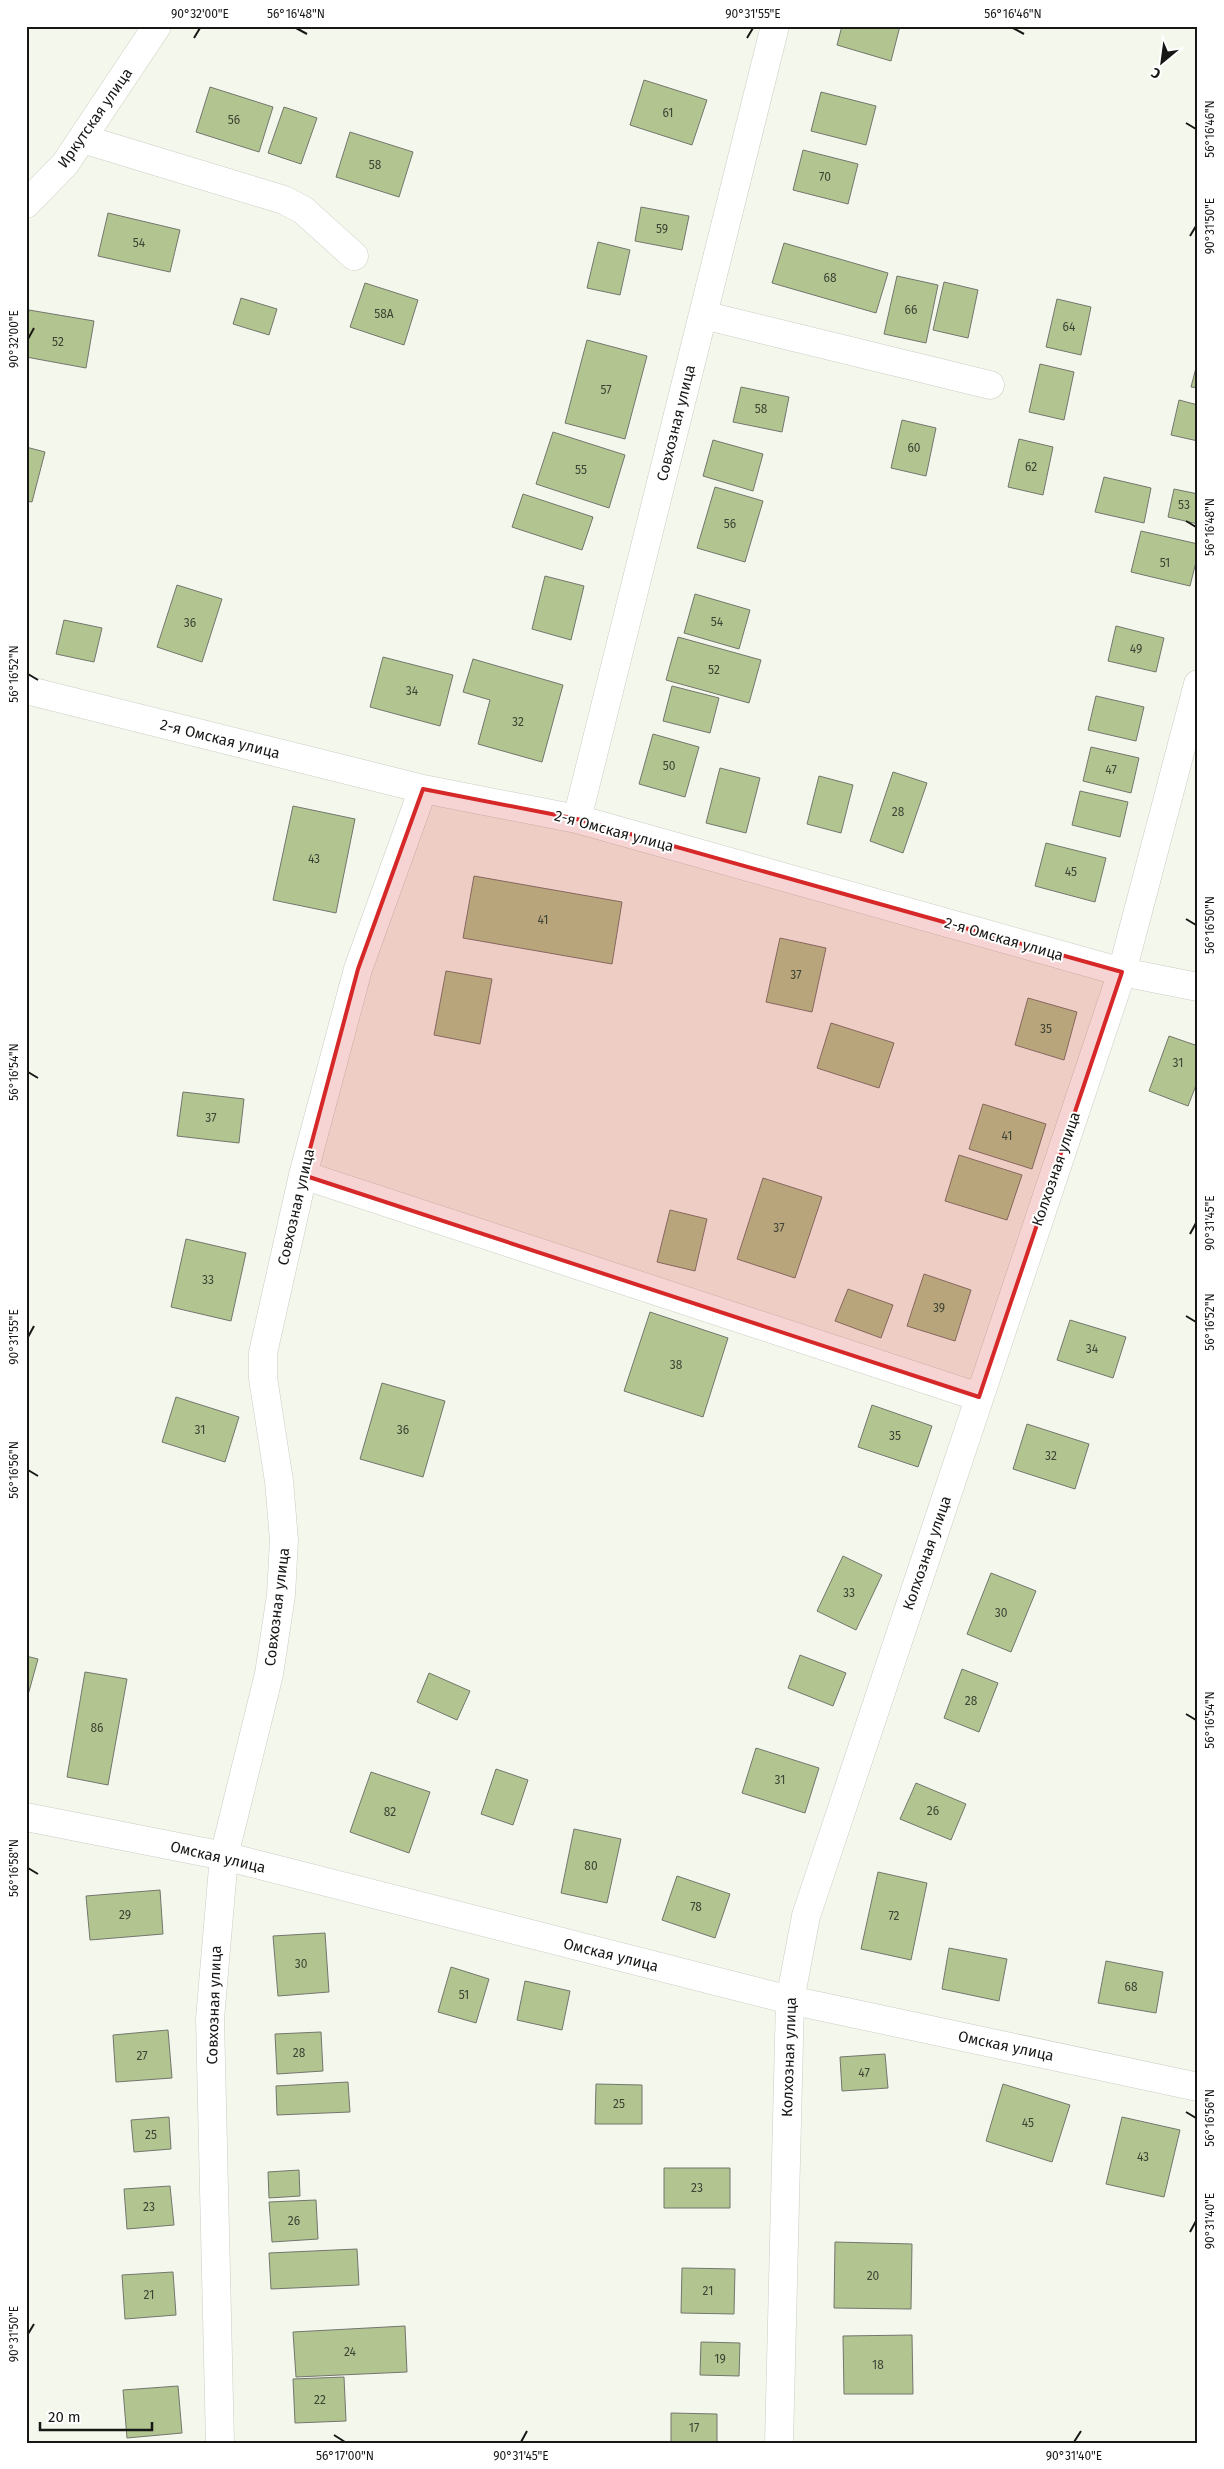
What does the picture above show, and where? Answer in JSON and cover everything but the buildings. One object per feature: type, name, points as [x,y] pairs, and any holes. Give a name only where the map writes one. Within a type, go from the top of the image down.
[{"type":"street","name":"Иркутская улица","points":[[26,204],[65,164],[83,140],[157,26]]},
{"type":"street","name":"Совхозная улица","points":[[577,819],[775,26]]},
{"type":"street","points":[[83,140],[284,200],[303,210],[354,256]]},
{"type":"street","points":[[703,315],[990,385]]},
{"type":"street","name":"Колхозная улица","points":[[779,2443],[790,2000],[806,1916],[1122,972],[1198,684]]},
{"type":"street","name":"2-я Омская улица","points":[[26,690],[424,789],[577,819],[1122,972],[1198,987]]},
{"type":"street","name":"Совхозная улица","points":[[220,2443],[210,2019],[224,1856],[269,1674],[281,1594],[284,1540],[279,1481],[263,1378],[263,1353],[302,1175],[358,969],[424,789]]},
{"type":"street","points":[[302,1175],[979,1397]]},
{"type":"street","name":"Омская улица","points":[[26,1816],[224,1856],[790,2000],[1198,2087]]},
{"type":"highlighted area","points":[[423,789],[577,819],[1122,972],[979,1397],[303,1175],[358,969]]}]
